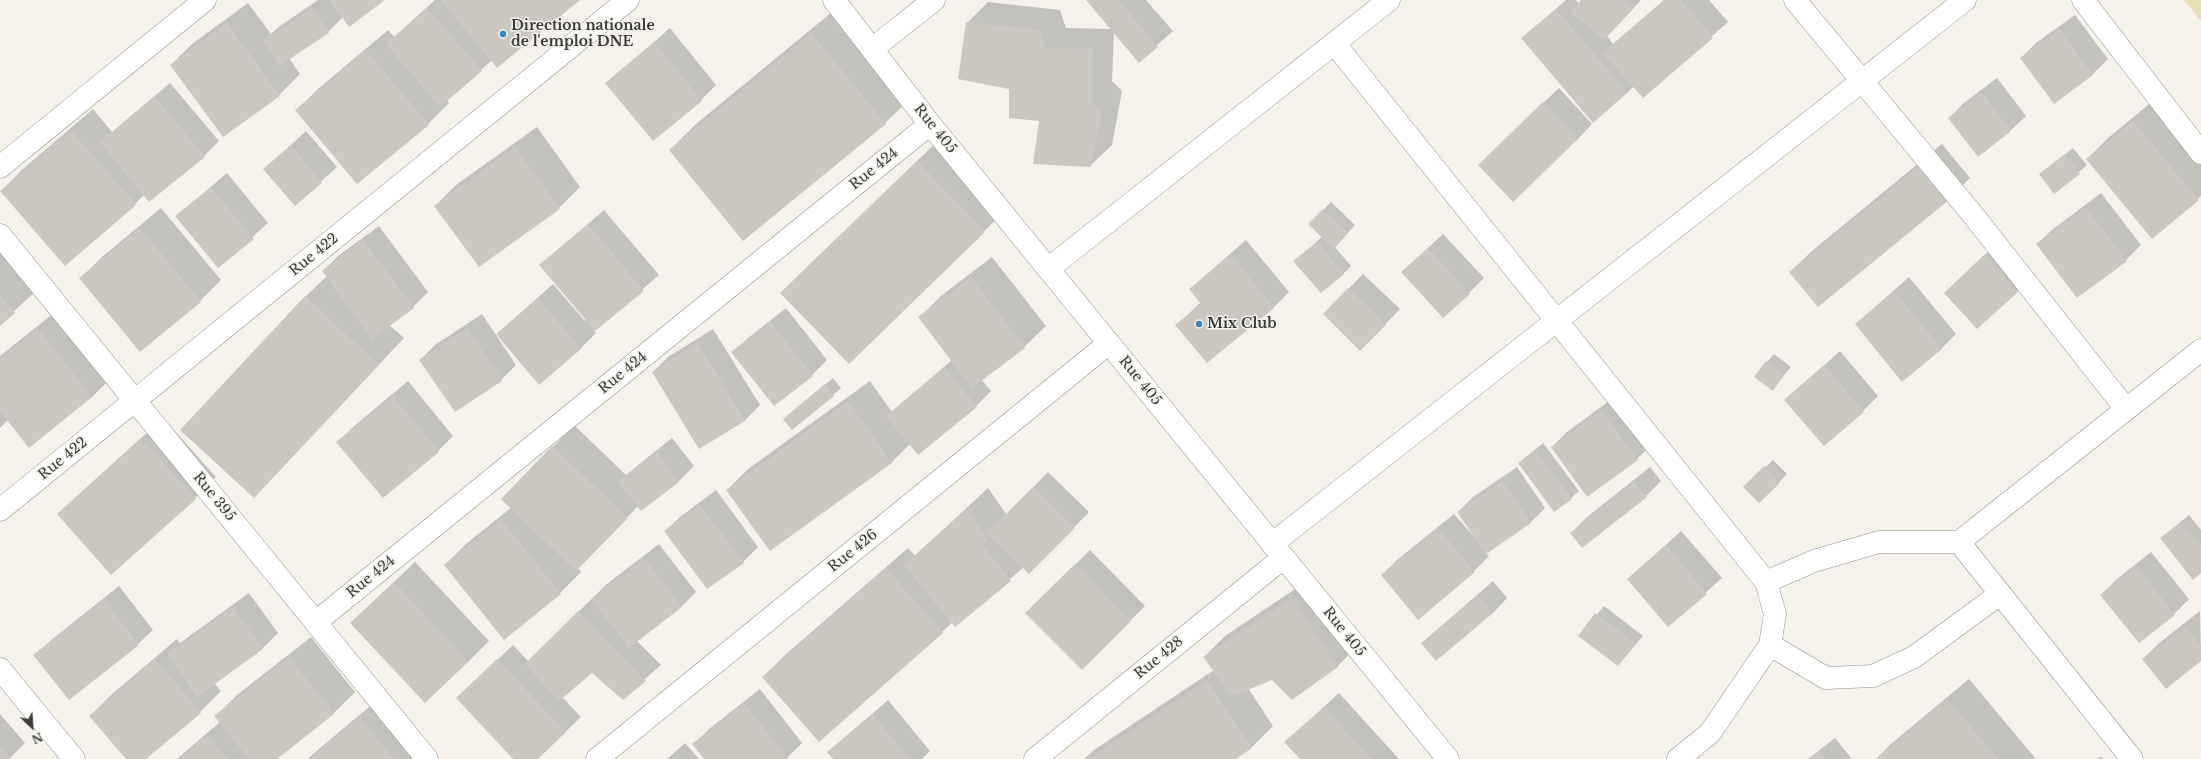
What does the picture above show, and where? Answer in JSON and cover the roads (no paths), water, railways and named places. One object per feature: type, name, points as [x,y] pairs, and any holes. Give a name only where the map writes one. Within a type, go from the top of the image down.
[{"type":"street","points":[[0,167],[205,0]]},
{"type":"street","name":"Rue 422","points":[[0,510],[628,0]]},
{"type":"street","name":"Rue 405","points":[[834,0],[930,124],[1448,759]]},
{"type":"street","points":[[872,49],[934,0]]},
{"type":"street","points":[[1048,268],[1389,0]]},
{"type":"street","points":[[1795,0],[1861,82],[1973,215],[2126,409]]},
{"type":"street","name":"Rue 428","points":[[1035,759],[1278,551],[1556,321],[1966,0]]},
{"type":"street","points":[[2083,0],[2201,153]]},
{"type":"street","points":[[1334,43],[1766,582],[1775,614],[1770,645],[1710,734],[1678,759]]},
{"type":"street","name":"Rue 424","points":[[316,622],[930,124]]},
{"type":"street","name":"Rue 395","points":[[0,235],[427,759]]},
{"type":"street","name":"Rue 426","points":[[597,759],[1109,343]]},
{"type":"street","points":[[1766,582],[1814,561],[1879,542],[1959,542],[2201,350]]},
{"type":"street","points":[[1959,542],[2132,759]]},
{"type":"street","points":[[1770,645],[1826,678],[1873,676],[1914,657],[2000,594]]},
{"type":"street","points":[[0,669],[74,759]]},
{"type":"place","name":"Direction nationale de l'emploi DNE","points":[[503,34]]},
{"type":"place","name":"Mix Club","points":[[1199,324]]}]
